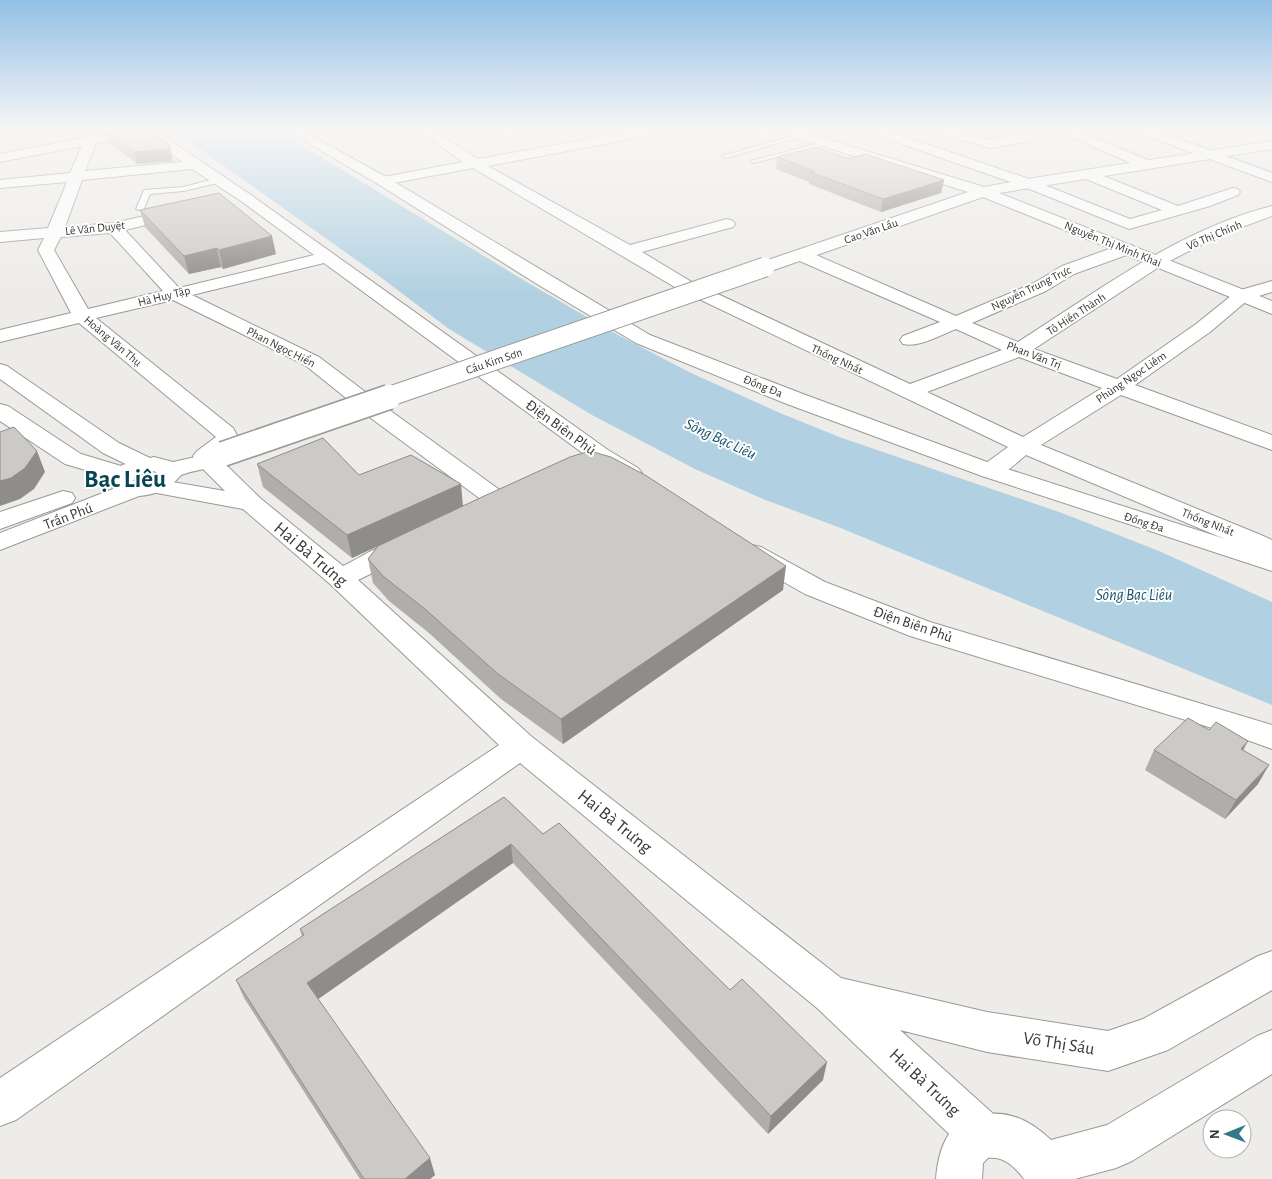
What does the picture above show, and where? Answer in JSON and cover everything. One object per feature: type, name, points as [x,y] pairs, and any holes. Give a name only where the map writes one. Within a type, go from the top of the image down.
[{"type":"street","name":"Hoàng Văn Thụ","points":[[73,184],[56,232],[46,250],[82,316],[225,432],[228,439],[205,456],[215,458]]},
{"type":"street","name":"Điện Biên Phủ","points":[[223,184],[237,200],[328,257],[600,455],[650,485]]},
{"type":"street","name":"Đống Đa","points":[[388,184],[643,339],[795,399],[990,471],[1272,563]]},
{"type":"street","name":"Thống Nhất","points":[[511,184],[684,285],[1024,446],[1272,550]]},
{"type":"street","name":"Nguyễn Thị Minh Khai","points":[[959,184],[984,192],[1272,308]]},
{"type":"street","name":"Cao Văn Lầu","points":[[765,267],[984,192],[1022,184]]},
{"type":"street","points":[[1030,184],[1129,224],[1205,203],[1233,192]]},
{"type":"street","points":[[1111,184],[1177,211]]},
{"type":"street","name":"Lê Văn Duyệt","points":[[0,237],[114,228],[190,211]]},
{"type":"street","name":"Võ Thị Chính","points":[[1156,261],[1212,233],[1272,211]]},
{"type":"street","points":[[628,251],[727,224]]},
{"type":"street","name":"Phan Ngọc Hiển","points":[[114,228],[175,294],[312,361],[380,414],[507,497],[472,514]]},
{"type":"street","name":"Nguyễn Trung Trực","points":[[910,340],[1040,287],[1068,270],[1126,249]]},
{"type":"street","name":"Phan Văn Trị","points":[[802,255],[1019,350],[1272,443]]},
{"type":"street","name":"Hà Huy Tập","points":[[0,336],[328,257]]},
{"type":"street","name":"Tô Hiến Thành","points":[[908,392],[1019,350],[1156,261]]},
{"type":"street","name":"Cầu Kim Sơn","points":[[215,458],[765,267]]},
{"type":"street","name":"Phùng Ngọc Liêm","points":[[990,471],[1024,446],[1120,386],[1202,328],[1243,295],[1272,286]]},
{"type":"street","points":[[0,370],[111,448],[141,477]]},
{"type":"street","points":[[0,411],[73,459],[251,503]]},
{"type":"street","points":[[575,467],[600,455]]},
{"type":"street","name":"Trần Phú","points":[[0,521],[141,477],[215,458]]},
{"type":"street","name":"Hai Bà Trưng","points":[[215,458],[251,503],[340,578],[521,746],[831,994],[983,1135]]},
{"type":"street","name":"Trần Phú","points":[[0,542],[141,477]]},
{"type":"street","points":[[340,578],[420,539]]},
{"type":"street","name":"Điện Biên Phủ","points":[[734,543],[815,588],[920,629],[1226,721],[1272,737]]},
{"type":"street","points":[[0,1104],[521,746]]},
{"type":"street","name":"Võ Thị Sáu","points":[[831,994],[987,1032],[1108,1051],[1152,1036],[1272,969]]},
{"type":"street","points":[[959,1179],[958,1165],[962,1151],[971,1141],[983,1135],[1002,1136],[1022,1144],[1033,1153],[1046,1172],[1116,1145],[1272,1050]]},
{"type":"lane","points":[[140,209],[147,192],[183,189],[203,184]]},
{"type":"water","name":"Sông Bạc Liêu","points":[[249,184],[366,184],[530,284],[618,335],[691,373],[780,413],[842,438],[1062,513],[1159,551],[1272,602],[1272,705],[838,527],[763,499],[695,469],[592,415],[449,329],[379,276]]},
{"type":"building","points":[[842,184],[931,184],[883,199]]},
{"type":"building","points":[[219,193],[272,236],[219,250],[217,248],[184,256],[140,210]]},
{"type":"building","points":[[14,427],[37,451],[25,468],[11,478],[0,481],[0,432]]},
{"type":"building","points":[[323,438],[359,475],[411,455],[461,484],[347,535],[257,464]]},
{"type":"building","points":[[590,451],[611,457],[645,475],[786,566],[561,719],[498,674],[425,609],[384,577],[368,559],[378,546],[570,457]]},
{"type":"building","points":[[1188,718],[1209,730],[1216,722],[1248,741],[1241,749],[1269,765],[1236,800],[1154,750]]},
{"type":"building","points":[[504,797],[543,834],[559,823],[730,990],[742,979],[827,1062],[771,1116],[511,844],[307,983],[430,1158],[405,1179],[364,1179],[236,980],[304,935],[300,929]]},
{"type":"district","name":"Bạc Liêu","points":[[125,478]]}]
